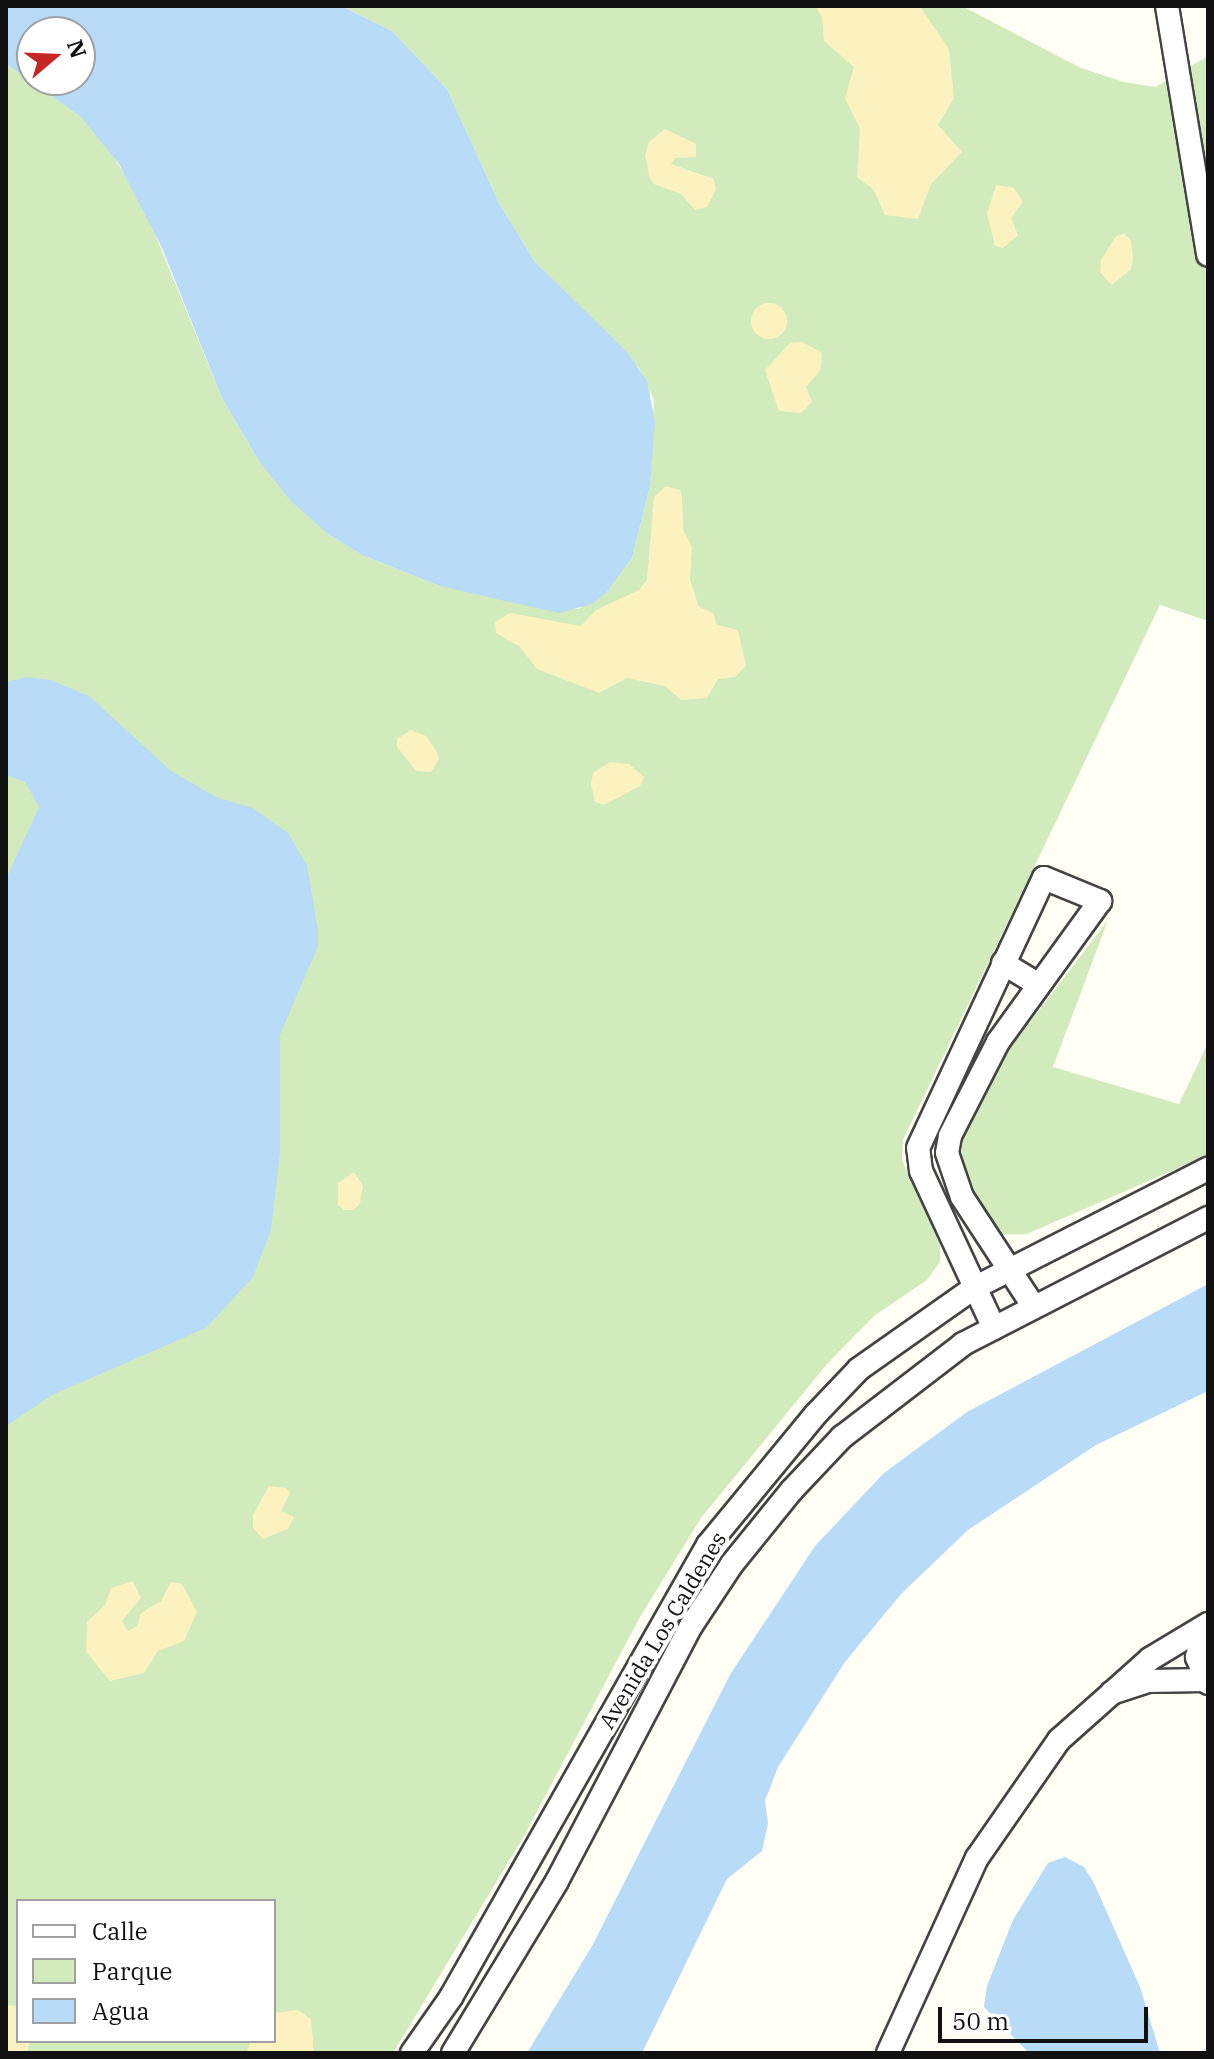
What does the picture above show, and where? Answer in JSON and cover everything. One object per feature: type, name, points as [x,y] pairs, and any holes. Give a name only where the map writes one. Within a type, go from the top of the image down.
[{"type":"street","points":[[1167,6],[1208,255]]},
{"type":"street","points":[[994,1328],[921,1171],[918,1148],[1044,878],[1100,901],[998,1042],[950,1136],[947,1153],[962,1197],[1034,1307]]},
{"type":"street","points":[[1003,963],[1039,985]]},
{"type":"street","name":"Avenida Los Caldenes","points":[[412,2053],[451,1997],[708,1545],[754,1485],[859,1369],[974,1288],[1208,1169]]},
{"type":"street","name":"Avenida Los Caldenes","points":[[453,2053],[557,1881],[691,1626],[732,1564],[842,1437],[902,1386],[994,1328],[1208,1218]]},
{"type":"street","points":[[1112,1693],[1148,1681],[1207,1682],[1197,1657],[1208,1625]]},
{"type":"street","points":[[888,2053],[977,1858],[1059,1740],[1150,1659],[1208,1625]]},
{"type":"green space","points":[[341,6],[962,6],[1081,68],[1124,82],[1155,87],[1208,56],[1208,621],[1160,605],[903,1140],[902,1160],[940,1245],[940,1262],[927,1280],[874,1316],[827,1364],[701,1518],[640,1617],[523,1838],[393,2053],[6,2053],[6,64],[16,71],[16,96],[51,96],[81,117],[104,142],[141,200],[222,398],[259,461],[328,534],[362,555],[440,586],[578,609],[607,592],[632,558],[650,486],[654,400],[639,368],[535,262],[499,203],[447,89],[392,31]]},
{"type":"green space","points":[[1108,920],[1053,1067],[1179,1104],[1208,1043],[1208,1155],[1027,1234],[1001,1235],[990,1228],[961,1175],[962,1140],[1008,1051]]},
{"type":"sand","points":[[815,6],[921,8],[949,49],[954,98],[938,125],[962,152],[931,184],[918,219],[885,215],[873,189],[857,177],[860,129],[845,98],[854,67],[824,41],[822,17]]},
{"type":"sand","points":[[665,129],[696,144],[696,157],[675,158],[671,164],[714,179],[716,190],[707,207],[695,210],[681,194],[654,184],[649,176],[645,155],[649,142]]},
{"type":"sand","points":[[996,185],[1014,188],[1023,202],[1011,218],[1018,235],[1003,248],[995,246],[987,214]]},
{"type":"sand","points":[[1124,234],[1131,240],[1131,269],[1112,285],[1100,272],[1101,260],[1116,236]]},
{"type":"sand","points":[[769,303],[781,309],[787,321],[781,333],[769,339],[757,333],[751,321],[757,309]]},
{"type":"sand","points":[[802,342],[822,353],[821,369],[806,387],[812,402],[801,413],[779,411],[765,370],[790,343]]},
{"type":"sand","points":[[666,486],[680,490],[682,496],[683,530],[692,547],[690,580],[699,607],[713,613],[717,625],[738,630],[746,666],[735,677],[718,679],[707,698],[681,700],[665,686],[627,678],[599,693],[537,669],[519,646],[496,633],[495,622],[510,613],[581,626],[596,610],[639,590],[647,580],[654,497]]},
{"type":"sand","points":[[411,730],[426,736],[437,752],[439,759],[431,772],[416,771],[397,747],[397,739]]},
{"type":"sand","points":[[610,762],[629,764],[644,777],[640,786],[604,805],[595,802],[591,784],[593,773]]},
{"type":"sand","points":[[354,1172],[363,1186],[360,1203],[354,1210],[344,1210],[338,1205],[338,1183]]},
{"type":"sand","points":[[269,1486],[286,1488],[290,1493],[281,1511],[294,1517],[288,1529],[263,1539],[253,1528],[253,1515]]},
{"type":"sand","points":[[133,1581],[141,1598],[122,1621],[128,1631],[137,1626],[141,1613],[161,1601],[171,1582],[182,1584],[197,1612],[184,1641],[158,1651],[144,1673],[110,1681],[86,1652],[87,1622],[105,1605],[111,1588]]},
{"type":"sand","points":[[6,2005],[16,2006],[16,2043],[30,2043],[27,2053],[6,2053]]},
{"type":"sand","points":[[298,2010],[311,2019],[314,2053],[246,2053],[250,2043],[276,2043],[276,2013]]},
{"type":"water","points":[[6,6],[341,6],[392,31],[447,89],[499,203],[535,262],[627,352],[647,381],[655,421],[650,486],[632,558],[607,592],[592,604],[559,613],[440,586],[362,555],[328,534],[290,500],[259,461],[222,398],[162,248],[119,164],[81,117],[51,96],[96,96],[96,16],[16,16],[16,71],[6,64]]},
{"type":"water","points":[[27,677],[51,680],[89,696],[171,771],[218,798],[253,808],[288,833],[307,865],[318,946],[280,1035],[280,1152],[271,1230],[253,1277],[206,1328],[52,1395],[6,1426],[6,879],[39,807],[25,782],[6,775],[6,682]]},
{"type":"water","points":[[1208,1284],[1208,1391],[1096,1445],[968,1530],[901,1594],[845,1662],[778,1767],[765,1801],[768,1824],[762,1851],[727,1879],[642,2053],[527,2053],[592,1946],[731,1673],[815,1546],[884,1473],[967,1412]]},
{"type":"water","points":[[1065,1857],[1084,1867],[1094,1883],[1140,1987],[1160,2053],[1029,2053],[984,2007],[987,1986],[1013,1920],[1048,1863]]}]
